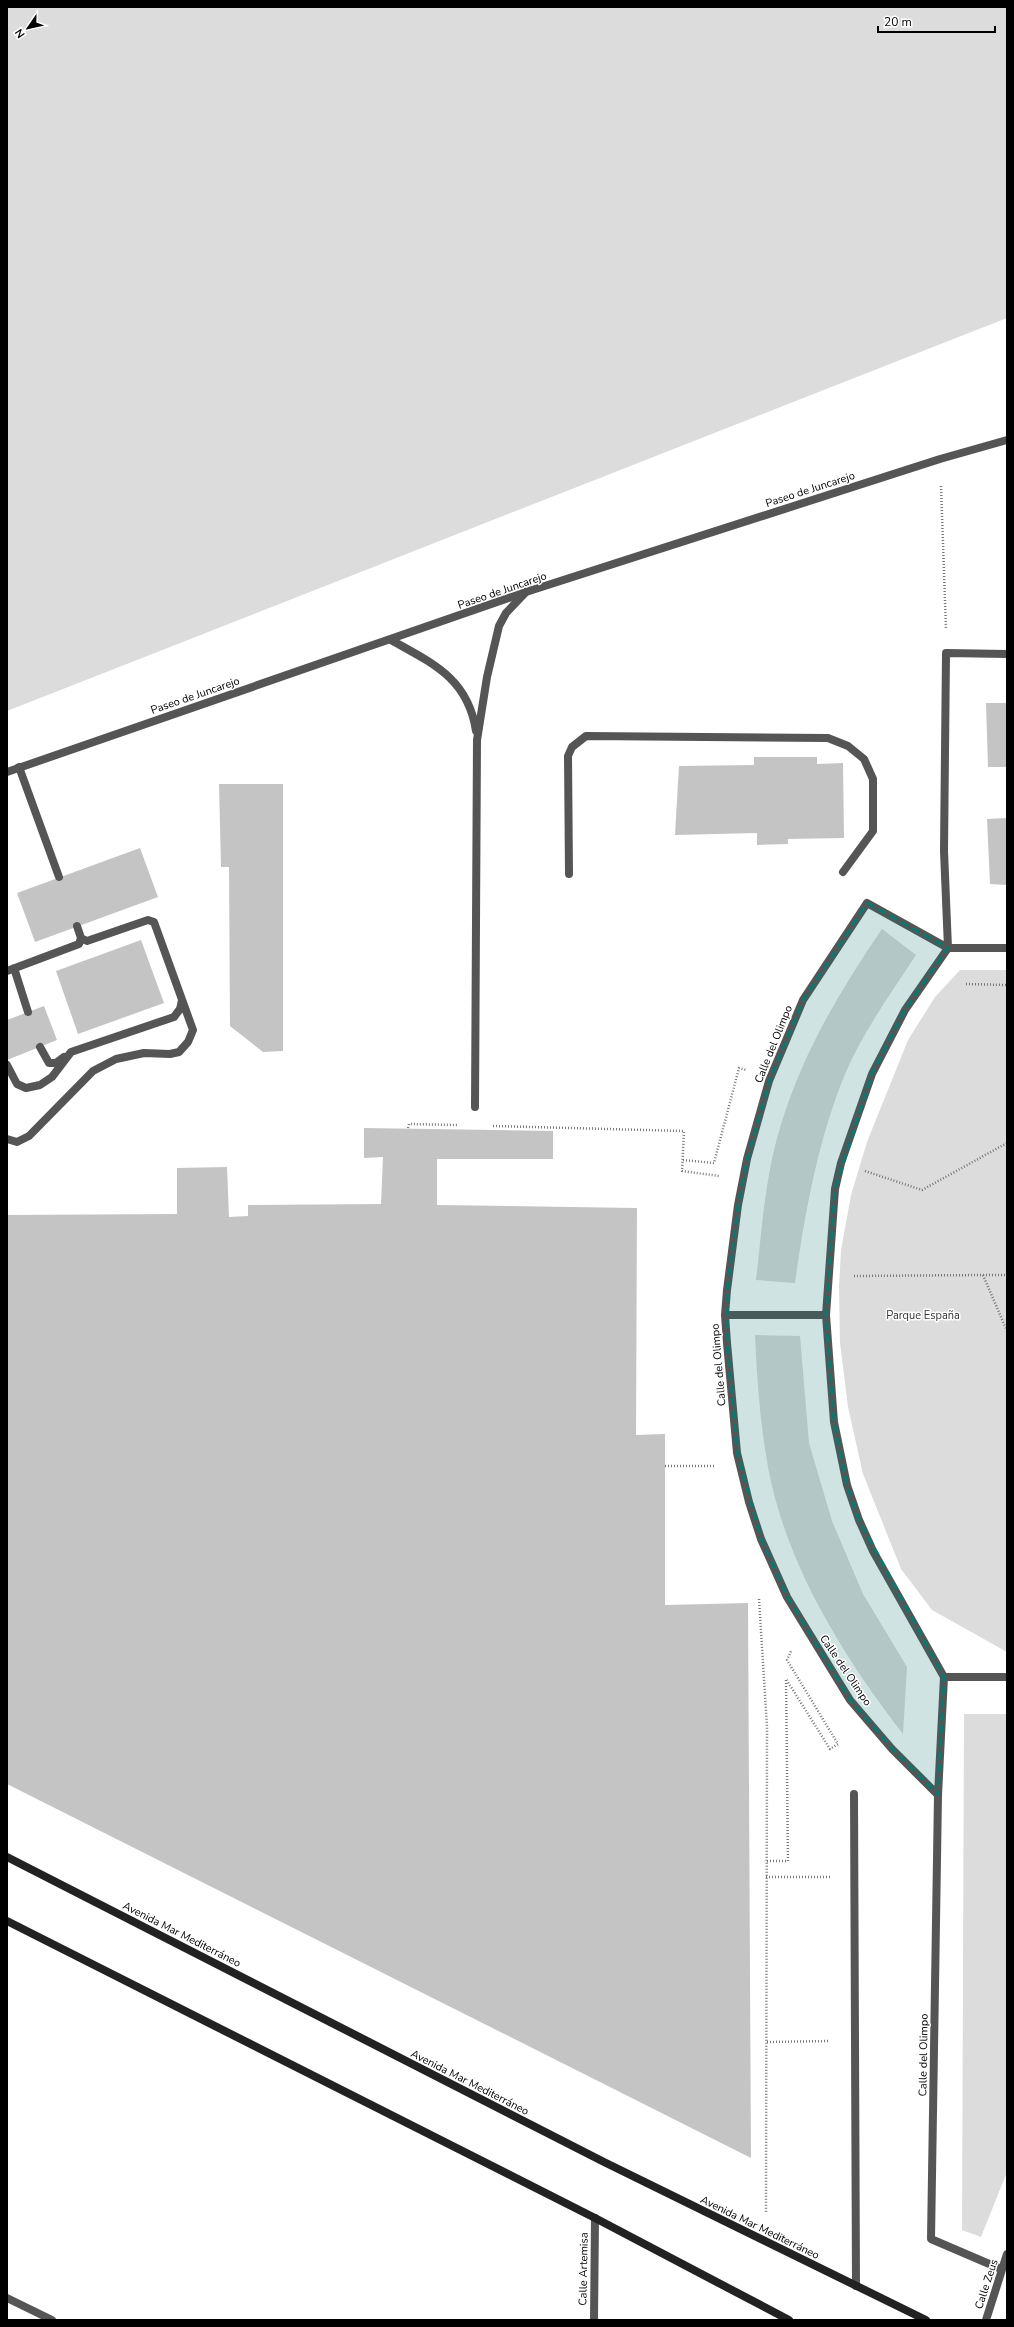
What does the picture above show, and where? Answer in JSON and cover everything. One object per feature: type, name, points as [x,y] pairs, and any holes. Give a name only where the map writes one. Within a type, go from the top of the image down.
[{"type":"street","name":"Paseo de Juncarejo","points":[[7,772],[392,640],[526,592],[940,459],[1007,440]]},
{"type":"street","points":[[475,1108],[477,740],[485,684],[499,626],[506,613],[526,592]]},
{"type":"street","points":[[392,640],[427,660],[452,677],[464,693],[473,712],[477,740]]},
{"type":"street","points":[[1007,654],[946,653],[944,851],[948,948],[904,1010],[872,1074],[841,1163],[834,1189],[827,1276],[826,1316],[834,1422],[847,1486],[859,1520],[873,1550],[944,1677],[1007,1677]]},
{"type":"street","points":[[569,874],[568,756],[572,747],[586,736],[828,738],[848,746],[864,759],[873,779],[872,831],[843,872]]},
{"type":"street","points":[[19,767],[60,877]]},
{"type":"street","name":"Calle del Olimpo","points":[[938,1795],[892,1749],[850,1700],[808,1634],[787,1597],[761,1539],[749,1502],[737,1453],[725,1315],[738,1205],[747,1159],[769,1081],[803,1000],[867,903],[948,948]]},
{"type":"street","points":[[7,1139],[17,1142],[29,1136],[88,1076],[116,1059],[144,1053],[170,1054],[179,1052],[188,1042],[192,1030],[154,922],[148,920],[87,941],[81,938]]},
{"type":"street","points":[[28,1012],[10,970],[79,944],[81,938],[77,926]]},
{"type":"street","points":[[948,948],[1007,948]]},
{"type":"street","points":[[40,1047],[49,1063],[56,1062],[82,1046],[174,1016],[180,1009],[182,999]]},
{"type":"street","points":[[7,1065],[17,1084],[26,1088],[40,1085],[52,1077],[71,1052]]},
{"type":"street","points":[[725,1315],[826,1316]]},
{"type":"street","name":"Calle del Olimpo","points":[[944,1677],[938,1795],[931,2239],[1002,2269]]},
{"type":"street","points":[[854,1794],[856,2286]]},
{"type":"street","name":"Avenida Mar Mediterráneo","points":[[7,1857],[540,2130],[926,2320]]},
{"type":"street","points":[[7,1921],[595,2218],[789,2320]]},
{"type":"street","name":"Calle Artemisa","points":[[594,2320],[595,2218]]},
{"type":"street","name":"Calle Zeus","points":[[986,2320],[1007,2254]]},
{"type":"street","points":[[7,2298],[52,2320]]},
{"type":"path","points":[[940,459],[946,653]]},
{"type":"path","points":[[966,984],[1007,985]]},
{"type":"path","points":[[683,1160],[714,1162],[739,1068]]},
{"type":"path","points":[[408,1128],[409,1124],[464,1126]]},
{"type":"path","points":[[487,1126],[684,1131],[682,1171],[716,1175]]},
{"type":"path","points":[[841,1163],[922,1190],[1007,1143]]},
{"type":"path","points":[[983,1275],[1007,1331]]},
{"type":"path","points":[[827,1276],[1007,1275]]},
{"type":"path","points":[[665,1466],[740,1466]]},
{"type":"path","points":[[759,1594],[767,1727],[766,2242]]},
{"type":"path","points":[[767,1861],[788,1861],[786,1679],[830,1749],[838,1744],[786,1660],[791,1652]]},
{"type":"path","points":[[766,1877],[855,1877]]},
{"type":"path","points":[[767,2042],[855,2040]]},
{"type":"highlighted area","points":[[867,903],[948,948],[905,1010],[872,1074],[835,1189],[826,1315],[834,1422],[847,1485],[859,1520],[944,1677],[938,1795],[892,1749],[850,1700],[787,1597],[761,1539],[737,1453],[727,1343],[727,1290],[738,1205],[747,1159],[769,1081],[803,1000]]},
{"type":"green space","points":[[7,7],[1007,7],[1007,318],[7,711]]},
{"type":"green space","points":[[882,929],[916,955],[860,1043],[845,1074],[820,1150],[808,1203],[795,1283],[756,1280],[767,1184],[780,1128],[789,1101],[799,1075],[823,1024],[851,976]]},
{"type":"green space","name":"Parque España","points":[[960,970],[1007,970],[1007,1652],[932,1610],[901,1569],[863,1474],[848,1407],[840,1343],[839,1287],[841,1250],[851,1195],[867,1142],[908,1040],[935,997]]},
{"type":"green space","points":[[755,1335],[800,1336],[809,1443],[832,1521],[863,1594],[907,1667],[903,1734],[859,1673],[839,1641],[803,1574],[788,1539],[777,1503],[765,1450],[759,1401]]},
{"type":"green space","points":[[964,1714],[1007,1714],[1007,2172],[981,2237],[962,2230]]},
{"type":"building","points":[[986,703],[1007,703],[1007,767],[988,767]]},
{"type":"building","points":[[754,757],[817,757],[817,764],[843,763],[844,838],[788,839],[788,844],[757,845],[757,833],[675,835],[679,766],[754,765]]},
{"type":"building","points":[[219,784],[283,784],[283,1051],[263,1052],[230,1026],[229,867],[221,867]]},
{"type":"building","points":[[1007,818],[1007,885],[990,884],[987,819]]},
{"type":"building","points":[[140,848],[158,897],[35,942],[17,893]]},
{"type":"building","points":[[141,940],[164,1003],[78,1034],[56,971]]},
{"type":"building","points":[[44,1006],[57,1040],[7,1060],[7,1020]]},
{"type":"building","points":[[364,1128],[553,1131],[553,1159],[437,1159],[437,1205],[637,1208],[636,1435],[665,1434],[665,1605],[748,1603],[751,2158],[7,1784],[7,1215],[177,1214],[177,1168],[227,1167],[229,1217],[248,1216],[248,1205],[381,1204],[383,1157],[364,1158]]}]
